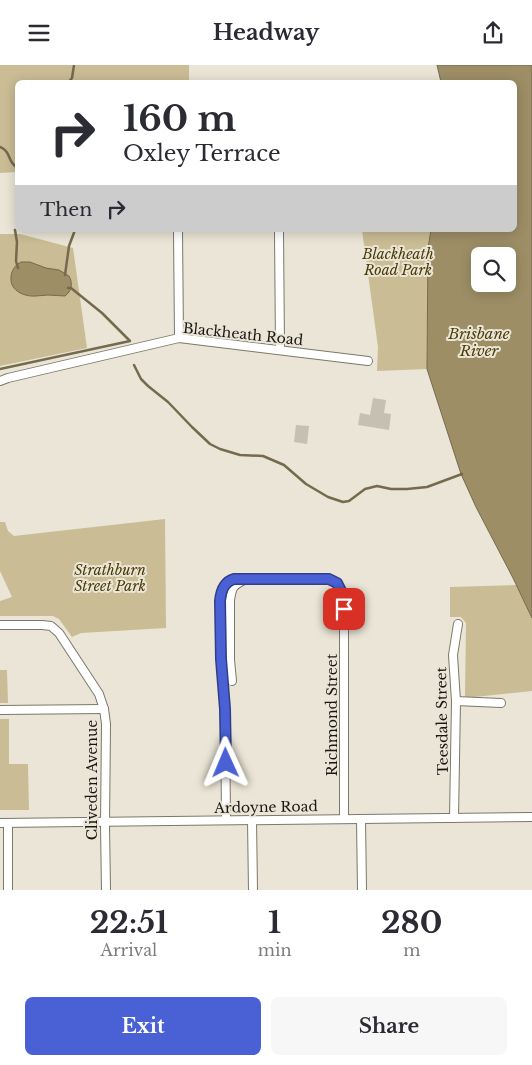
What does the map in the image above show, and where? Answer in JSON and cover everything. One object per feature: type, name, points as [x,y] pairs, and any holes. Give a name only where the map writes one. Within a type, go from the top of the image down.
[{"type":"street","points":[[178,232],[179,338]]},
{"type":"street","points":[[279,232],[280,350]]},
{"type":"street","name":"Blackheath Road","points":[[0,381],[179,338],[368,361]]},
{"type":"street","points":[[226,820],[221,595],[224,585],[228,581],[234,579],[246,580]]},
{"type":"street","name":"Richmond Street","points":[[246,580],[329,579],[337,583],[344,597],[344,819]]},
{"type":"street","points":[[232,681],[230,600],[235,585],[246,580]]},
{"type":"street","name":"Cliveden Avenue","points":[[0,625],[51,625],[59,633],[99,694],[106,724],[106,890]]},
{"type":"street","name":"Teesdale Street","points":[[454,818],[456,701],[453,655],[458,625]]},
{"type":"street","points":[[221,659],[230,660]]},
{"type":"street","points":[[456,701],[501,703]]},
{"type":"street","points":[[0,710],[104,709]]},
{"type":"street","name":"Ardoyne Road","points":[[4,823],[532,817]]},
{"type":"street","points":[[361,819],[362,890]]},
{"type":"street","points":[[252,820],[253,890]]},
{"type":"street","points":[[4,823],[8,890]]},
{"type":"green space","points":[[0,65],[189,65],[189,80],[15,80],[15,172],[0,173]]},
{"type":"green space","name":"Blackheath Road Park","points":[[362,232],[431,232],[428,248],[427,369],[377,371],[378,347]]},
{"type":"green space","points":[[0,234],[20,234],[73,248],[87,348],[0,366]]},
{"type":"green space","name":"Strathburn Street Park","points":[[165,519],[166,628],[81,633],[72,637],[59,619],[53,616],[0,616],[0,601],[12,597],[0,571],[0,522],[5,522],[8,531],[14,536]]},
{"type":"green space","points":[[517,585],[532,618],[532,691],[465,698],[466,623],[461,617],[450,617],[450,587]]},
{"type":"green space","points":[[0,670],[7,670],[8,703],[0,703]]},
{"type":"green space","points":[[0,719],[9,719],[9,764],[28,764],[29,810],[0,810]]},
{"type":"water","name":"Brisbane River","points":[[437,65],[532,65],[532,618],[461,474],[427,369],[428,248],[431,232],[517,232],[517,80],[441,80]]},
{"type":"water","points":[[21,262],[30,262],[46,268],[59,270],[69,276],[71,284],[69,292],[65,296],[32,296],[19,292],[11,283],[11,278],[14,269]]},
{"type":"building","points":[[373,398],[386,400],[384,413],[391,414],[389,430],[358,425],[360,413],[370,415]]},
{"type":"building","points":[[296,425],[309,426],[307,444],[294,442]]},
{"type":"waterway","points":[[70,80],[74,65]]},
{"type":"waterway","points":[[0,147],[4,149],[15,166]]},
{"type":"waterway","points":[[15,232],[18,268]]},
{"type":"waterway","points":[[65,275],[69,246],[74,232]]},
{"type":"waterway","points":[[0,369],[130,341],[102,313],[71,288],[68,288]]},
{"type":"waterway","points":[[134,365],[141,379],[168,402],[210,444],[240,455],[263,456],[284,465],[306,484],[328,497],[343,502],[349,501],[365,489],[377,486],[391,489],[427,487],[462,474]]},
{"type":"route","points":[[226,763],[220,601],[224,585],[234,579],[329,579],[337,583],[344,597],[344,609]]}]
